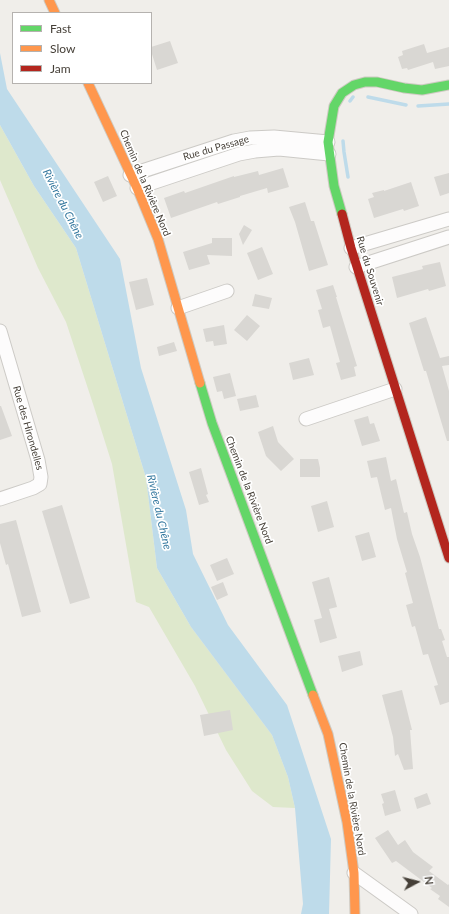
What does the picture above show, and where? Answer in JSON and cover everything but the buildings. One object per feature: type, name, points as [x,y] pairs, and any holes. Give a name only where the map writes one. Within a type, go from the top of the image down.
[{"type":"street","points":[[49,0],[55,12]]},
{"type":"street","name":"Rue du Souvenir","points":[[449,85],[422,90],[377,82],[365,82],[354,85],[342,93],[334,106],[328,148],[334,186],[356,267],[449,558]]},
{"type":"street","name":"Chemin de la Rivière Nord","points":[[88,84],[158,239],[212,423],[328,734],[346,822],[354,873],[355,914]]},
{"type":"street","name":"Rue du Passage","points":[[130,175],[234,141],[250,138],[274,136],[328,148]]},
{"type":"street","name":"Rue du Passage","points":[[136,188],[239,154],[279,149],[328,148]]},
{"type":"street","points":[[351,248],[449,219]]},
{"type":"street","points":[[356,267],[449,237]]},
{"type":"street","points":[[178,308],[227,291]]},
{"type":"street","name":"Rue des Hirondelles","points":[[0,332],[38,460],[41,477],[40,484],[33,488],[0,499]]},
{"type":"street","points":[[306,419],[395,389]]},
{"type":"street","points":[[354,873],[411,914]]},
{"type":"green space","points":[[0,125],[34,186],[76,248],[146,478],[157,568],[191,627],[272,735],[288,777],[295,808],[273,807],[252,791],[226,750],[195,686],[149,607],[136,602],[112,464],[94,407],[66,322],[38,268],[0,180]]},
{"type":"water","name":"Rivière du Chêne","points":[[0,53],[7,89],[120,259],[141,368],[186,510],[193,554],[228,625],[287,705],[331,839],[329,914],[301,914],[303,904],[295,808],[288,777],[272,735],[191,627],[157,568],[146,478],[76,248],[34,186],[0,125]]},
{"type":"waterway","points":[[350,101],[353,97]]},
{"type":"waterway","points":[[368,97],[406,105]]},
{"type":"waterway","points":[[418,106],[449,104]]},
{"type":"waterway","points":[[343,141],[348,177]]},
{"type":"traffic: fast","points":[[342,214],[334,186],[328,142],[334,106],[342,93],[354,85],[365,82],[377,82],[422,90],[449,85]]},
{"type":"traffic: fast","points":[[200,383],[212,423],[313,695]]},
{"type":"traffic: slow","points":[[49,0],[55,12]]},
{"type":"traffic: slow","points":[[88,84],[137,188],[158,239],[200,383]]},
{"type":"traffic: slow","points":[[313,695],[328,734],[347,822],[354,873],[355,914]]},
{"type":"traffic: jam","points":[[342,214],[351,248],[449,558]]}]
